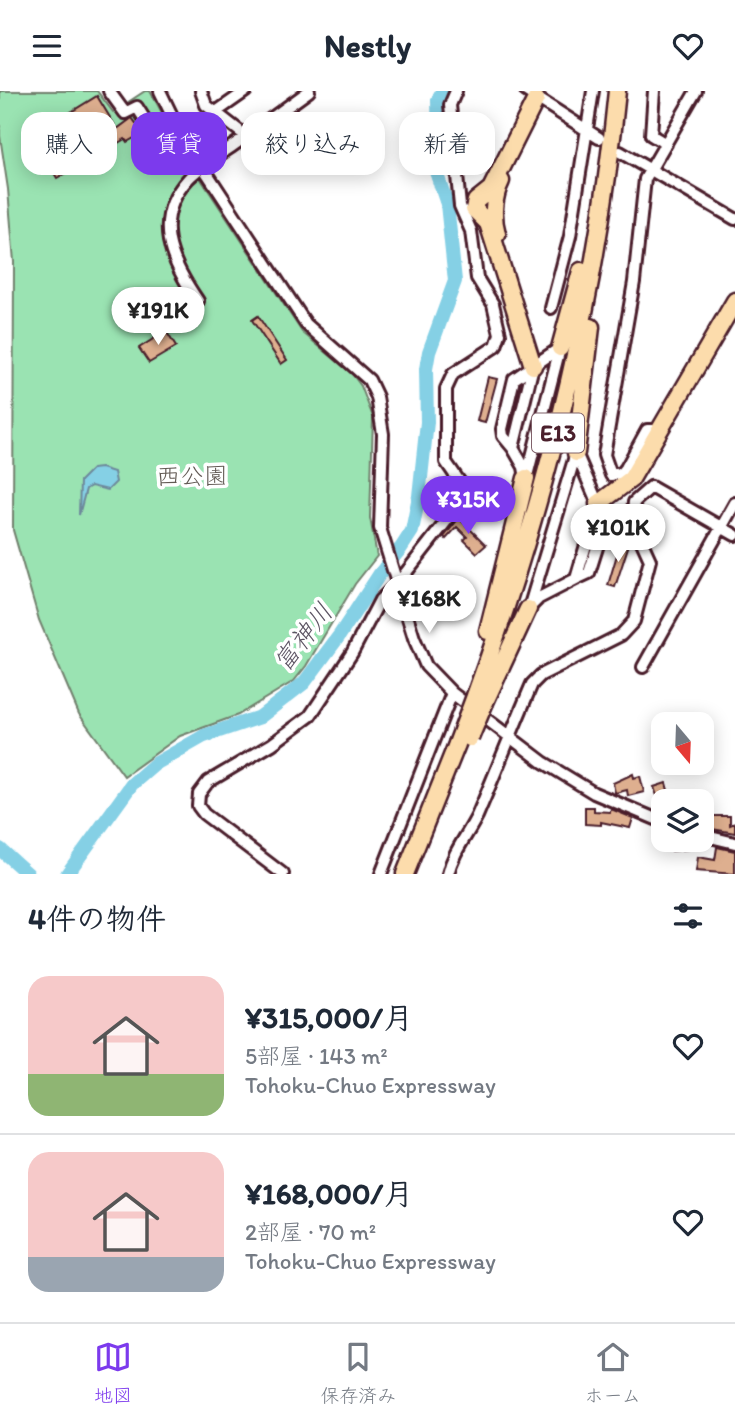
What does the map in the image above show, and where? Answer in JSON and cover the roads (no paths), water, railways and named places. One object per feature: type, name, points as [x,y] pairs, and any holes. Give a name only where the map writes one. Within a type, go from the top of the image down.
[{"type":"highway","name":"E13","points":[[408,867],[460,741],[470,696],[509,603],[566,401],[614,157],[617,94]]},
{"type":"highway","points":[[560,348],[589,235],[606,132],[617,94]]},
{"type":"highway","points":[[531,95],[527,126],[496,192],[494,222],[536,364]]},
{"type":"highway","points":[[576,453],[614,157]]},
{"type":"highway","points":[[601,509],[631,479],[735,301]]},
{"type":"highway","points":[[601,509],[636,480],[735,310]]},
{"type":"highway","points":[[470,696],[501,585],[526,478]]},
{"type":"highway","points":[[470,696],[528,609]]},
{"type":"highway","points":[[408,867],[432,825],[460,741]]},
{"type":"street","points":[[109,91],[125,113],[137,107],[140,112]]},
{"type":"street","points":[[160,91],[171,112]]},
{"type":"street","points":[[201,91],[206,105],[216,112],[246,91]]},
{"type":"street","points":[[280,112],[309,91]]},
{"type":"street","points":[[283,874],[204,814],[198,806],[198,794],[208,782],[272,744],[310,716],[352,653],[380,600],[397,584],[466,496],[466,491],[446,463],[447,380],[496,346],[500,334],[493,304],[477,278],[471,231],[460,207],[450,105],[456,91]]},
{"type":"street","points":[[551,308],[570,236],[593,91]]},
{"type":"street","points":[[654,91],[651,135],[666,144]]},
{"type":"street","points":[[661,430],[647,430],[622,473],[611,475],[604,455],[634,282],[645,179],[696,91]]},
{"type":"street","points":[[531,95],[599,138]]},
{"type":"street","points":[[227,121],[241,132]]},
{"type":"street","points":[[614,157],[650,171],[735,219]]},
{"type":"street","points":[[193,175],[170,204],[168,228],[173,260],[198,301]]},
{"type":"street","points":[[208,175],[306,324],[369,380],[377,397],[383,434],[380,528],[419,653],[433,675],[470,696],[508,738],[594,793],[651,817]]},
{"type":"street","points":[[526,478],[524,467],[513,448],[536,364],[560,348]]},
{"type":"street","points":[[526,478],[560,348]]},
{"type":"street","points":[[528,609],[540,598],[589,573],[606,519],[576,453]]},
{"type":"street","points":[[528,609],[576,453]]},
{"type":"street","points":[[448,874],[452,857],[471,827],[532,684],[541,675],[629,629],[650,560],[632,520],[634,502],[651,487],[735,535]]},
{"type":"street","points":[[643,667],[735,503]]},
{"type":"street","points":[[381,874],[470,696]]},
{"type":"street","points":[[714,838],[735,843]]},
{"type":"water","points":[[101,468],[114,472],[116,482],[108,490],[91,486],[86,489],[79,515],[80,481],[92,469]]},
{"type":"waterway","name":"富神川","points":[[67,874],[132,784],[155,764],[204,736],[260,717],[304,683],[412,531],[419,496],[427,422],[426,369],[429,352],[455,281],[447,204],[433,163],[439,138],[438,100],[442,91]]},
{"type":"waterway","points":[[0,849],[28,874]]},
{"type":"park label","name":"西公園","points":[[192,475]]}]
